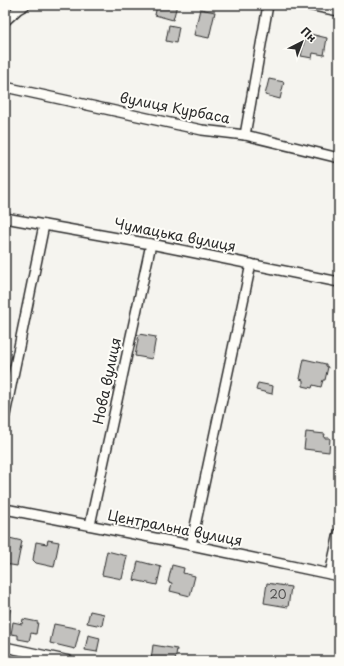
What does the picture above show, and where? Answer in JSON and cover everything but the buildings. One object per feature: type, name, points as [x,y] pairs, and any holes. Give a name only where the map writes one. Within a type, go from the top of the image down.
[{"type":"street","points":[[5,21],[18,9],[25,5]]},
{"type":"street","points":[[245,135],[268,5]]},
{"type":"street","points":[[309,5],[339,11]]},
{"type":"street","name":"вулиця Курбаса","points":[[5,87],[202,130],[245,135],[339,158]]},
{"type":"street","name":"Чумацька вулиця","points":[[5,218],[151,244],[339,282]]},
{"type":"street","points":[[5,415],[44,225]]},
{"type":"street","name":"Нова вулиця","points":[[90,525],[151,244]]},
{"type":"street","points":[[191,545],[251,264]]},
{"type":"street","name":"Центральна вулиця","points":[[5,509],[191,545],[334,575]]},
{"type":"street","points":[[334,575],[339,533]]},
{"type":"street","points":[[5,647],[70,661]]}]
